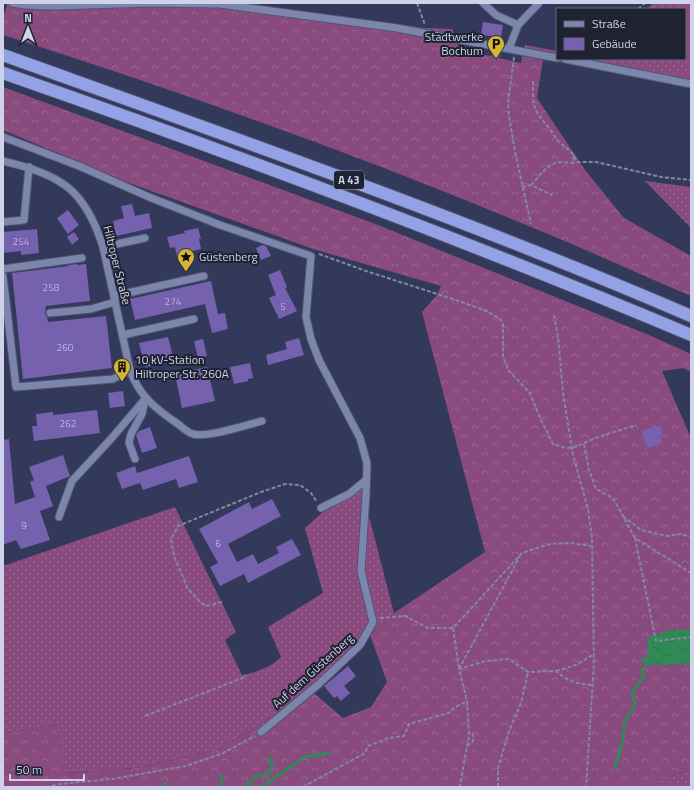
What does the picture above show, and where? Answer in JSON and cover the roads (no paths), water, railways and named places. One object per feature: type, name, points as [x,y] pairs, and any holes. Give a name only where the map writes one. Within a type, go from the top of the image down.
[{"type":"highway","name":"A 43","points":[[3,55],[406,201],[638,293],[691,316]]},
{"type":"highway","name":"A 43","points":[[3,73],[180,135],[400,217],[691,335]]},
{"type":"street","points":[[13,3],[53,6],[150,3],[220,4],[428,33],[556,58]]},
{"type":"street","points":[[483,3],[496,15],[518,25]]},
{"type":"street","points":[[512,49],[518,25],[538,3]]},
{"type":"street","points":[[496,54],[497,47]]},
{"type":"street","points":[[570,60],[691,84]]},
{"type":"street","points":[[3,137],[79,166],[149,197],[220,225],[311,256],[306,317],[311,339],[319,360],[360,438],[367,463],[366,480],[349,494],[321,508]]},
{"type":"street","name":"Hiltroper Straße","points":[[3,162],[29,167],[59,181],[82,201],[94,220],[103,247],[130,370],[134,381],[146,398],[158,410],[193,434],[209,434],[262,421]]},
{"type":"street","points":[[3,222],[24,220],[29,167]]},
{"type":"street","points":[[103,247],[145,238]]},
{"type":"street","points":[[3,269],[82,258]]},
{"type":"street","points":[[3,276],[16,387],[113,379],[130,370]]},
{"type":"street","points":[[50,313],[91,309],[115,299],[204,276]]},
{"type":"street","points":[[123,335],[194,319]]},
{"type":"street","points":[[135,459],[129,443],[131,434],[142,414],[146,398]]},
{"type":"street","points":[[59,517],[72,481],[146,398]]},
{"type":"street","name":"Auf dem Güstenberg","points":[[261,732],[320,683],[360,645],[373,622],[361,571],[366,480]]},
{"type":"water","points":[[691,629],[691,664],[647,665],[648,637],[667,631]]},
{"type":"waterway","points":[[642,660],[650,657]]},
{"type":"waterway","points":[[615,768],[623,740],[624,724],[635,704],[632,692],[644,677],[642,670],[649,660]]},
{"type":"waterway","points":[[262,787],[304,757],[329,753]]},
{"type":"waterway","points":[[244,787],[257,776],[269,774],[272,765],[269,757]]},
{"type":"waterway","points":[[221,775],[222,787]]},
{"type":"waterway","points":[[164,787],[165,783]]},
{"type":"place","name":"Stadtwerke Bochum","points":[[496,59]]},
{"type":"place","name":"Güstenberg","points":[[186,272]]},
{"type":"place","name":"10 kV-Station Hiltroper Str. 260A","points":[[122,382]]}]
